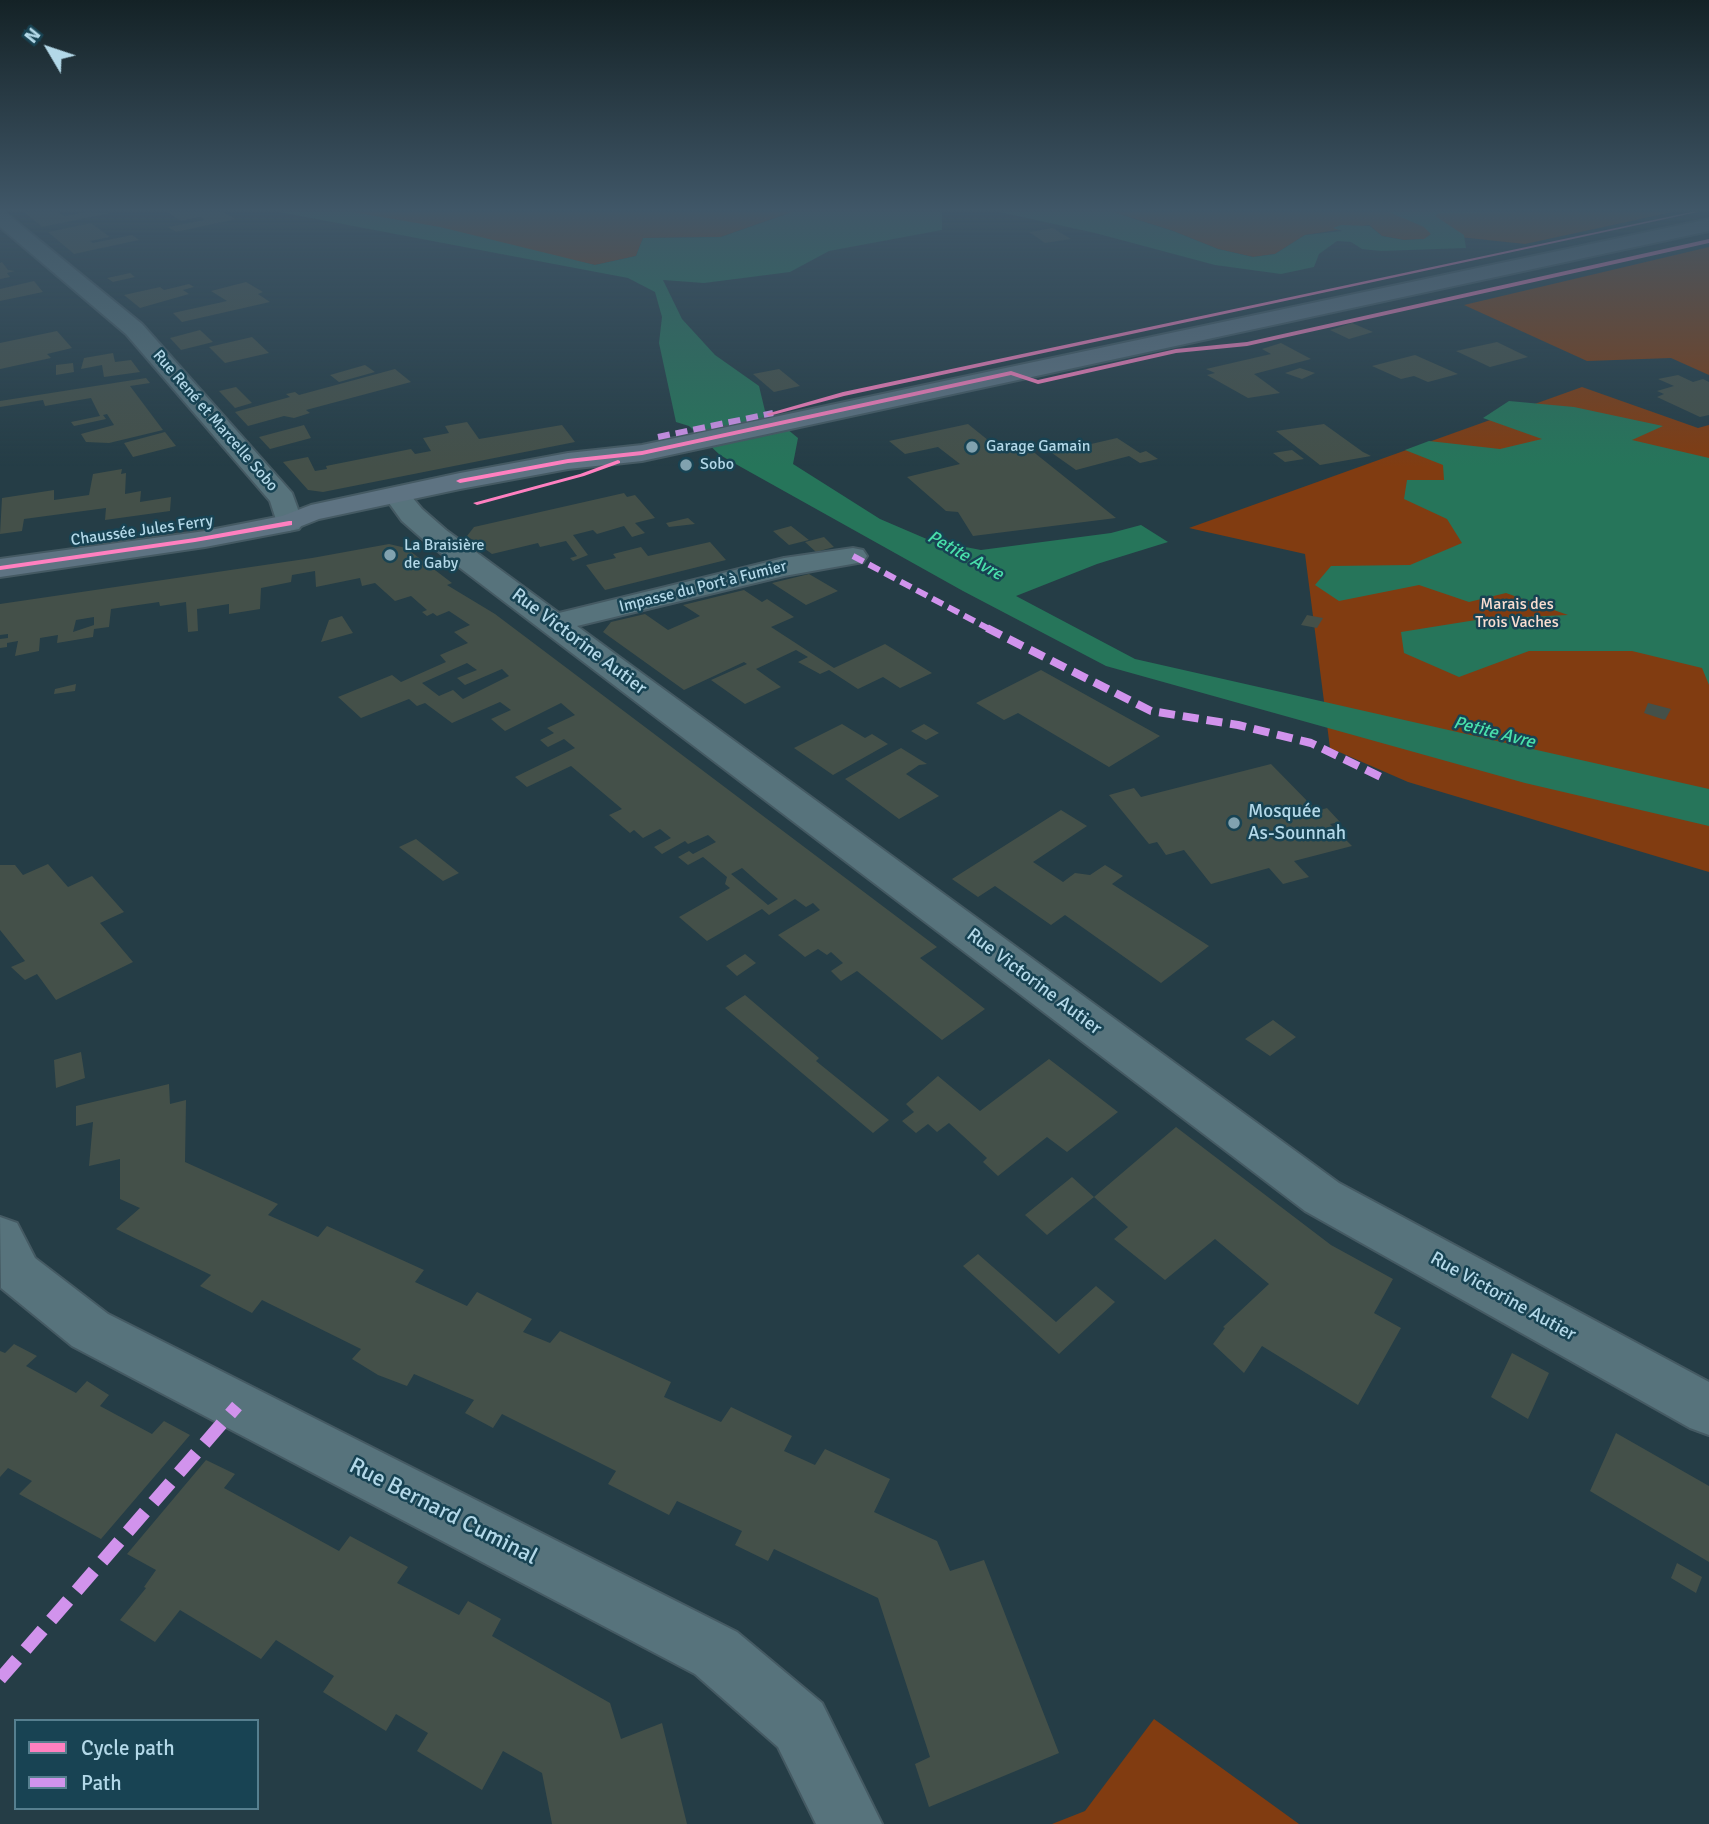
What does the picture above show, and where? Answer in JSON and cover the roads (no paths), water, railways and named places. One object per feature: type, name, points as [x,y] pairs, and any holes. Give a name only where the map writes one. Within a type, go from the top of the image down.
[{"type":"main road","name":"Chaussée Jules Ferry","points":[[0,568],[195,540],[289,523],[305,528],[347,526],[404,506],[477,503],[582,475],[642,453],[1371,297]]},
{"type":"street","name":"Rue René et Marcelle Sobo","points":[[96,297],[134,329],[283,499],[289,523]]},
{"type":"street","name":"Rue Victorine Autier","points":[[404,506],[554,623],[1322,1197],[1709,1410]]},
{"type":"street","name":"Impasse du Port à Fumier","points":[[554,623],[785,567],[853,556]]},
{"type":"street","name":"Rue Bernard Cuminal","points":[[0,1237],[18,1273],[90,1330],[716,1653],[800,1726],[850,1824]]},
{"type":"water","name":"Petite Avre","points":[[656,297],[671,297],[682,319],[715,355],[759,386],[765,411],[798,438],[793,464],[880,519],[929,540],[981,550],[1111,533],[1141,525],[1168,542],[1097,564],[1016,596],[1135,659],[1709,789],[1709,826],[1525,783],[1106,666],[963,591],[741,467],[720,455],[689,426],[676,422],[659,343],[662,317]]},
{"type":"water","points":[[1509,401],[1574,407],[1663,426],[1632,440],[1709,458],[1709,685],[1702,668],[1632,651],[1529,651],[1459,677],[1404,653],[1401,632],[1482,619],[1568,615],[1506,593],[1469,602],[1419,585],[1339,601],[1315,585],[1331,566],[1410,565],[1462,543],[1447,519],[1404,499],[1407,480],[1444,480],[1443,465],[1405,450],[1429,441],[1500,449],[1542,439],[1483,418]]},
{"type":"place","name":"Garage Gamain","points":[[972,447]]},
{"type":"place","name":"Sobo","points":[[686,465]]},
{"type":"place","name":"La Braisière de Gaby","points":[[390,555]]},
{"type":"place","name":"Mosquée As-Sounnah","points":[[1234,823]]},
{"type":"park label","name":"Marais des Trois Vaches","points":[[1517,614]]}]
